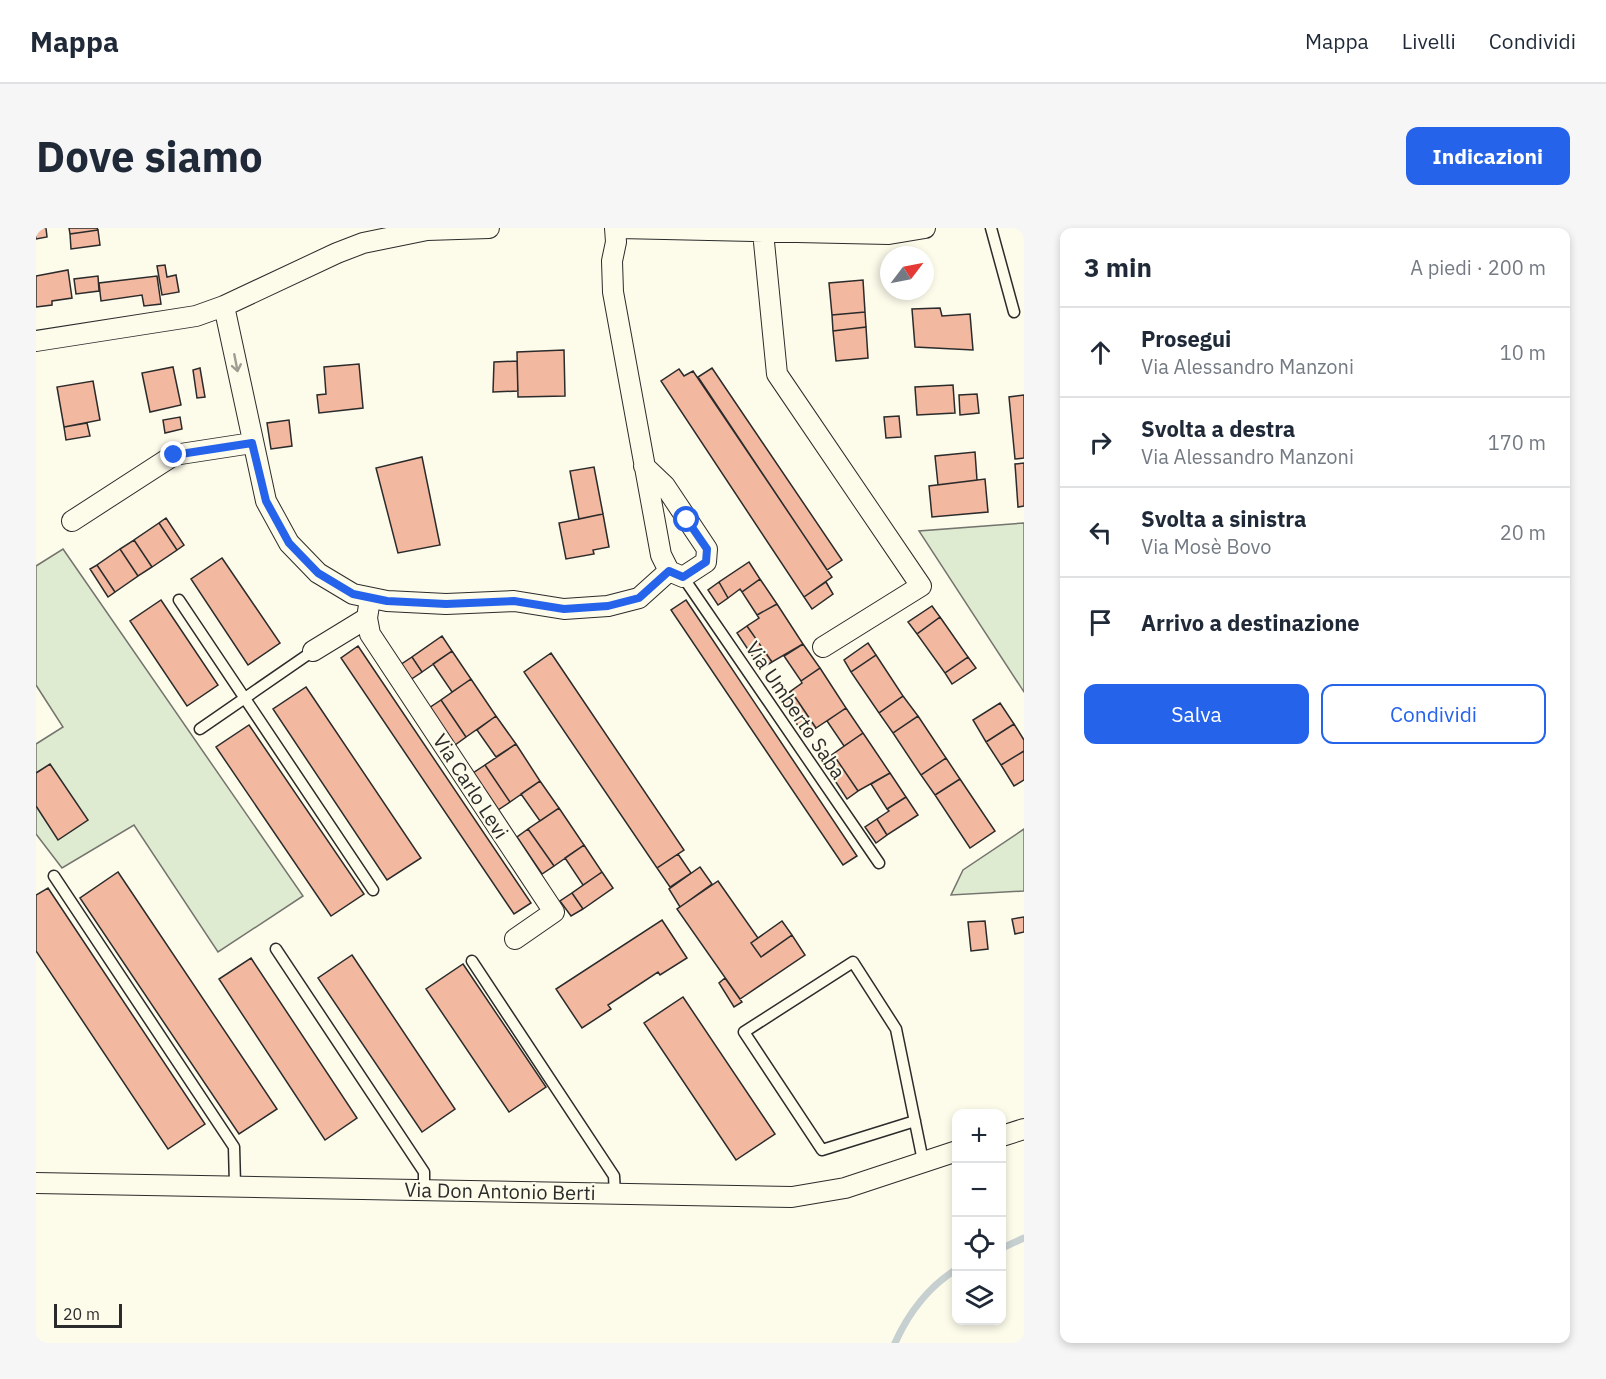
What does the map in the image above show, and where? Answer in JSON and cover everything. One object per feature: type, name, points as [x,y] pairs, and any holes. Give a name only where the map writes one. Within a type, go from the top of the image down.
[{"type":"street","points":[[36,341],[196,316],[224,306],[337,252],[363,243],[427,230],[489,228]]},
{"type":"street","points":[[615,228],[616,242],[612,261],[613,292],[661,555],[676,574]]},
{"type":"street","points":[[620,228],[890,234],[925,228]]},
{"type":"street","points":[[763,232],[777,374],[921,586],[823,647]]},
{"type":"street","points":[[224,306],[266,501],[289,543],[318,573],[353,594],[368,609]]},
{"type":"street","points":[[72,521],[174,455],[252,443]]},
{"type":"street","points":[[314,651],[368,609],[514,601],[564,609],[608,606],[639,598],[676,574],[706,562],[707,549],[665,486],[644,466]]},
{"type":"street","name":"Via Carlo Levi","points":[[368,609],[370,634],[554,912],[515,939]]},
{"type":"street","points":[[1006,1135],[1024,1129]]},
{"type":"street","name":"Via Don Antonio Berti","points":[[36,1183],[792,1197],[845,1188],[952,1152]]},
{"type":"lane","points":[[991,228],[1014,312]]},
{"type":"lane","name":"Via Umberto Saba","points":[[676,574],[879,863]]},
{"type":"lane","points":[[179,600],[243,699],[373,890]]},
{"type":"lane","points":[[200,729],[314,651]]},
{"type":"lane","points":[[54,876],[234,1147],[235,1185]]},
{"type":"lane","points":[[276,949],[424,1172],[424,1190]]},
{"type":"lane","points":[[472,961],[614,1176],[615,1194]]},
{"type":"lane","points":[[915,1121],[822,1150],[744,1032],[853,962],[896,1029],[915,1121],[923,1161]]},
{"type":"green space","points":[[1024,523],[1024,692],[919,531]]},
{"type":"green space","points":[[63,549],[303,896],[218,952],[134,825],[62,868],[36,834],[36,744],[63,727],[36,685],[36,566]]},
{"type":"green space","points":[[1024,829],[1024,891],[951,895],[963,870]]},
{"type":"building","points":[[36,228],[46,228],[47,237],[36,239]]},
{"type":"building","points":[[69,228],[97,228],[98,230],[70,234]]},
{"type":"building","points":[[98,230],[100,245],[71,249],[70,234]]},
{"type":"building","points":[[165,265],[167,277],[176,275],[179,292],[162,295],[157,266]]},
{"type":"building","points":[[68,270],[72,298],[52,301],[52,305],[36,307],[36,276]]},
{"type":"building","points":[[98,276],[99,291],[76,294],[74,279]]},
{"type":"building","points":[[157,276],[161,304],[144,306],[142,295],[101,301],[99,283]]},
{"type":"building","points":[[863,280],[865,312],[832,315],[829,283]]},
{"type":"building","points":[[940,308],[942,316],[970,314],[973,350],[915,347],[912,309]]},
{"type":"building","points":[[865,312],[866,327],[833,331],[832,315]]},
{"type":"building","points":[[866,327],[868,358],[836,361],[833,331]]},
{"type":"building","points":[[564,350],[565,396],[518,397],[517,352]]},
{"type":"building","points":[[517,361],[518,391],[493,392],[494,362]]},
{"type":"building","points":[[359,364],[363,408],[319,413],[317,395],[326,394],[324,367]]},
{"type":"building","points":[[173,367],[181,405],[150,412],[142,373]]},
{"type":"building","points":[[200,368],[205,397],[197,398],[193,370]]},
{"type":"building","points":[[712,368],[842,560],[827,570],[698,377]]},
{"type":"building","points":[[679,369],[684,376],[693,371],[832,577],[804,597],[661,381]]},
{"type":"building","points":[[93,381],[100,420],[64,427],[57,387]]},
{"type":"building","points":[[953,385],[955,413],[917,415],[915,387]]},
{"type":"building","points":[[977,394],[979,413],[960,415],[959,395]]},
{"type":"building","points":[[1024,395],[1024,458],[1015,459],[1009,397]]},
{"type":"building","points":[[899,416],[901,437],[886,438],[884,417]]},
{"type":"building","points":[[180,417],[182,429],[165,433],[163,420]]},
{"type":"building","points":[[289,420],[292,446],[271,449],[267,423]]},
{"type":"building","points":[[87,423],[90,436],[66,440],[64,427]]},
{"type":"building","points":[[975,452],[977,480],[938,485],[935,456]]},
{"type":"building","points":[[422,457],[440,545],[398,553],[376,468]]},
{"type":"building","points":[[1024,463],[1024,506],[1018,507],[1015,464]]},
{"type":"building","points":[[594,467],[603,514],[579,519],[570,471]]},
{"type":"building","points":[[985,479],[988,512],[932,517],[929,486]]},
{"type":"building","points":[[603,514],[609,547],[593,550],[594,554],[566,559],[559,523]]},
{"type":"building","points":[[166,518],[184,545],[177,550],[159,523]]},
{"type":"building","points":[[159,523],[177,550],[152,567],[134,540]]},
{"type":"building","points":[[134,540],[152,567],[138,576],[120,549]]},
{"type":"building","points":[[120,549],[138,576],[115,592],[97,565]]},
{"type":"building","points":[[222,558],[280,643],[248,665],[191,579]]},
{"type":"building","points":[[749,562],[760,579],[742,592],[740,589],[728,598],[719,582]]},
{"type":"building","points":[[97,565],[115,592],[108,597],[90,569]]},
{"type":"building","points":[[760,579],[777,604],[757,615],[742,592]]},
{"type":"building","points":[[719,582],[728,598],[718,605],[708,590]]},
{"type":"building","points":[[826,582],[833,594],[812,609],[804,597]]},
{"type":"building","points":[[161,600],[218,685],[187,706],[130,621]]},
{"type":"building","points":[[686,600],[857,856],[843,865],[671,610]]},
{"type":"building","points":[[777,604],[803,644],[772,662],[747,626],[759,618],[757,615]]},
{"type":"building","points":[[932,606],[940,617],[917,634],[908,622]]},
{"type":"building","points":[[940,617],[968,657],[945,673],[917,634]]},
{"type":"building","points":[[747,626],[772,662],[761,669],[737,633]]},
{"type":"building","points":[[442,636],[452,651],[422,672],[412,657]]},
{"type":"building","points":[[868,643],[876,655],[851,672],[844,660]]},
{"type":"building","points":[[803,644],[820,668],[801,681],[784,656]]},
{"type":"building","points":[[358,646],[531,903],[514,914],[341,658]]},
{"type":"building","points":[[452,651],[471,679],[452,692],[433,664]]},
{"type":"building","points":[[551,653],[684,850],[657,868],[524,672]]},
{"type":"building","points":[[876,655],[903,696],[879,713],[851,672]]},
{"type":"building","points":[[412,657],[422,672],[410,680],[400,665]]},
{"type":"building","points":[[968,657],[976,668],[952,684],[945,673]]},
{"type":"building","points":[[820,668],[846,708],[816,728],[791,691]]},
{"type":"building","points":[[471,679],[496,716],[466,737],[441,700]]},
{"type":"building","points":[[306,687],[421,858],[387,880],[273,709]]},
{"type":"building","points":[[791,691],[816,728],[804,735],[780,698]]},
{"type":"building","points":[[903,696],[918,716],[893,733],[879,713]]},
{"type":"building","points":[[441,700],[466,737],[455,745],[429,708]]},
{"type":"building","points":[[1000,703],[1014,724],[986,742],[973,720]]},
{"type":"building","points":[[846,708],[863,733],[844,746],[827,721]]},
{"type":"building","points":[[496,716],[516,744],[496,757],[477,730]]},
{"type":"building","points":[[918,716],[946,758],[921,775],[893,733]]},
{"type":"building","points":[[1014,724],[1024,740],[1024,751],[1001,765],[986,742]]},
{"type":"building","points":[[249,725],[364,894],[331,916],[216,747]]},
{"type":"building","points":[[863,733],[890,773],[858,791],[833,754]]},
{"type":"building","points":[[516,744],[540,781],[510,802],[485,765]]},
{"type":"building","points":[[1024,751],[1024,780],[1014,786],[1001,765]]},
{"type":"building","points":[[833,754],[858,791],[847,799],[822,761]]},
{"type":"building","points":[[946,758],[960,779],[935,795],[921,775]]},
{"type":"building","points":[[50,764],[88,820],[58,840],[36,806],[36,773]]},
{"type":"building","points":[[485,765],[510,802],[498,810],[473,773]]},
{"type":"building","points":[[890,773],[906,797],[887,809],[871,784]]},
{"type":"building","points":[[960,779],[995,831],[970,848],[935,795]]},
{"type":"building","points":[[540,781],[559,808],[540,821],[521,794]]},
{"type":"building","points":[[906,797],[918,815],[887,835],[877,819],[889,811],[887,809]]},
{"type":"building","points":[[559,808],[584,845],[554,866],[528,829]]},
{"type":"building","points":[[877,819],[887,835],[876,843],[865,827]]},
{"type":"building","points":[[528,829],[554,866],[542,874],[517,837]]},
{"type":"building","points":[[584,845],[602,872],[583,885],[565,858]]},
{"type":"building","points":[[678,854],[691,873],[670,887],[657,868]]},
{"type":"building","points":[[700,867],[712,884],[680,907],[669,889]]},
{"type":"building","points":[[118,872],[277,1109],[239,1134],[80,898]]},
{"type":"building","points":[[602,872],[613,888],[583,909],[572,893]]},
{"type":"building","points":[[718,881],[758,938],[751,943],[761,957],[792,935],[805,955],[740,999],[677,909]]},
{"type":"building","points":[[48,888],[205,1124],[168,1149],[36,951],[36,895]]},
{"type":"building","points":[[572,893],[583,909],[571,916],[560,901]]},
{"type":"building","points":[[1024,917],[1024,932],[1015,934],[1012,919]]},
{"type":"building","points":[[662,920],[687,958],[660,975],[658,972],[608,1005],[611,1009],[582,1028],[556,989]]},
{"type":"building","points":[[782,921],[792,935],[761,957],[751,943]]},
{"type":"building","points":[[985,921],[988,949],[971,951],[968,922]]},
{"type":"building","points":[[352,955],[455,1109],[422,1132],[318,978]]},
{"type":"building","points":[[251,958],[357,1118],[325,1140],[219,979]]},
{"type":"building","points":[[463,964],[546,1087],[509,1112],[426,989]]},
{"type":"building","points":[[725,978],[742,1002],[734,1007],[719,983]]},
{"type":"building","points":[[683,997],[775,1134],[736,1160],[644,1023]]},
{"type":"waterway","points":[[1006,1246],[1024,1238]]},
{"type":"waterway","points":[[895,1343],[920,1302],[937,1284],[954,1271]]},
{"type":"route","points":[[174,455],[252,443],[266,501],[289,543],[318,573],[353,594],[369,599],[446,604],[514,601],[564,609],[620,604],[639,598],[669,571],[683,577],[706,562],[707,549],[687,520]]}]
